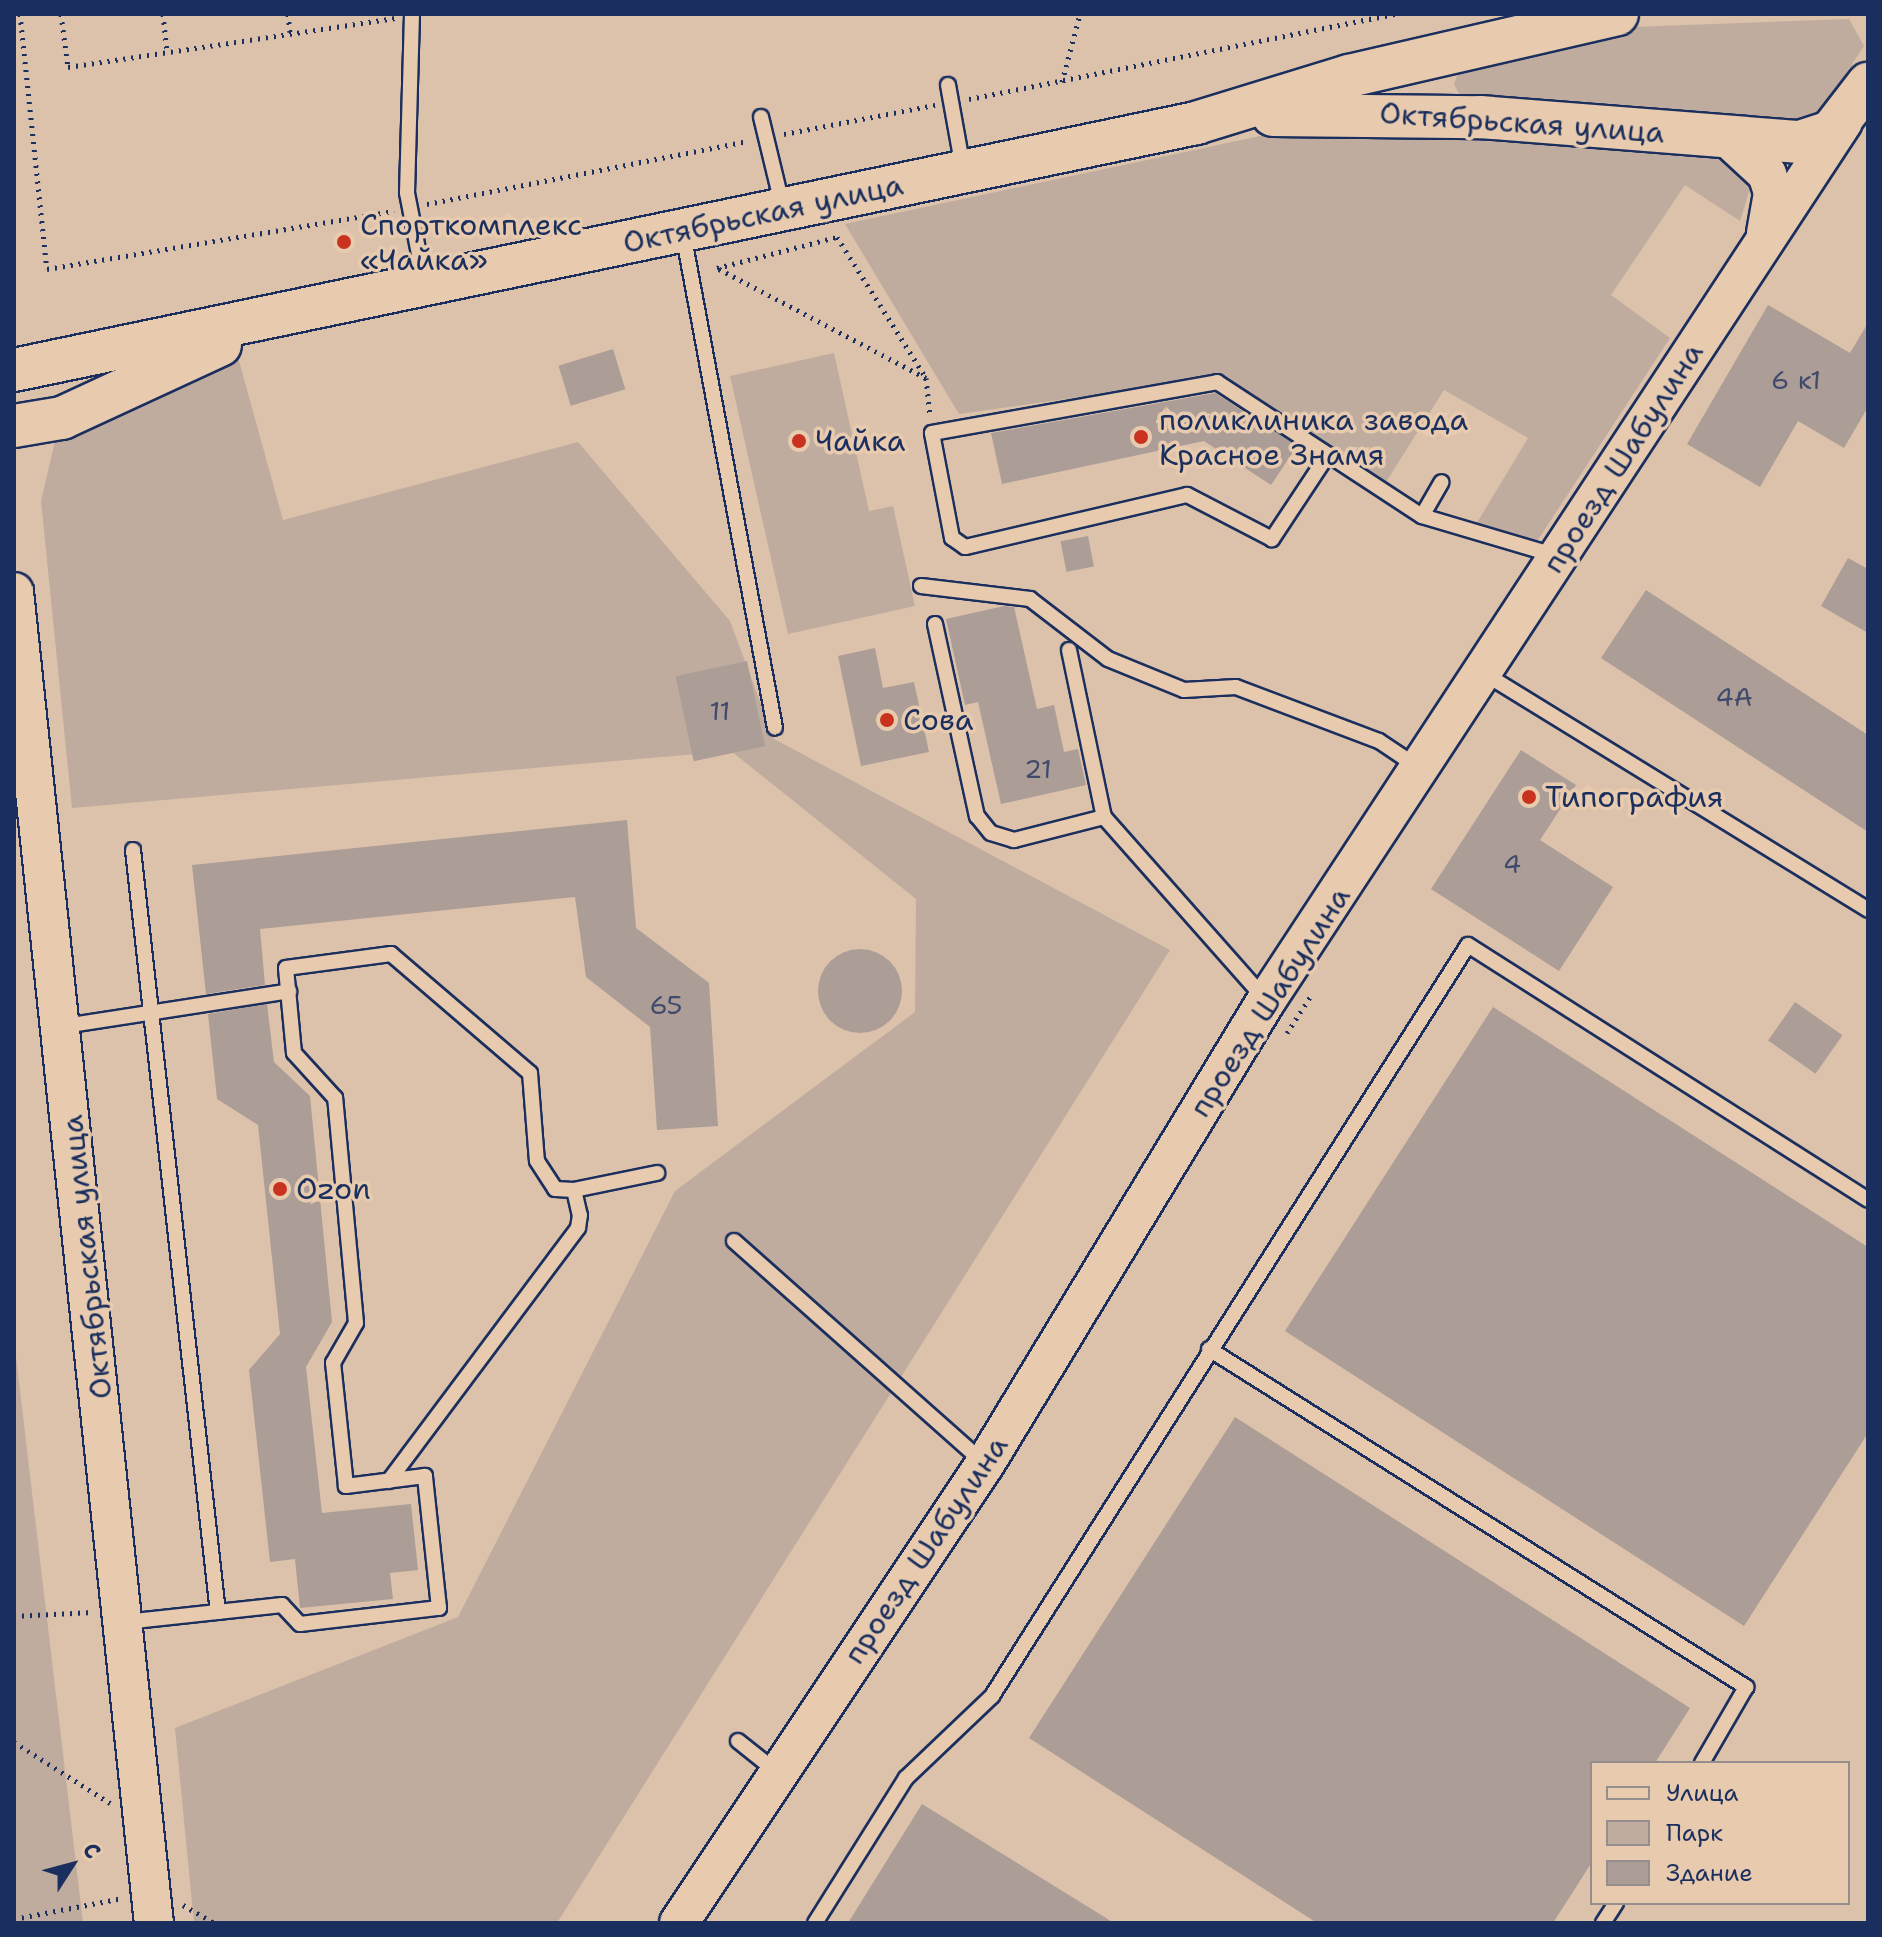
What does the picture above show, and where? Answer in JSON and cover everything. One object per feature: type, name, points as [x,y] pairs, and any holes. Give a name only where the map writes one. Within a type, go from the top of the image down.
[{"type":"main road","name":"Октябрьская улица","points":[[14,370],[1196,123],[1349,76],[1617,14]]},
{"type":"main road","name":"проезд Шабулина","points":[[1843,122],[1868,84]]},
{"type":"main road","name":"Октябрьская улица","points":[[1196,123],[1375,113],[1800,142],[1843,122]]},
{"type":"main road","name":"Октябрьская улица","points":[[14,426],[62,418],[283,316]]},
{"type":"street","name":"проезд Шабулина","points":[[679,1923],[985,1464],[1266,1001],[1423,770],[1558,556],[1843,122]]},
{"type":"street","points":[[1728,138],[1752,156],[1773,193],[1762,247]]},
{"type":"street","name":"Октябрьская улица","points":[[14,592],[64,1026],[153,1908]]},
{"type":"lane","points":[[412,15],[409,208],[425,285]]},
{"type":"lane","points":[[948,85],[964,172]]},
{"type":"lane","points":[[761,117],[783,208]]},
{"type":"lane","points":[[683,232],[775,728]]},
{"type":"lane","points":[[1327,456],[1272,539],[1187,495],[965,547],[952,538],[932,433],[1217,382],[1422,516],[1558,556]]},
{"type":"lane","points":[[1422,516],[1442,482]]},
{"type":"lane","points":[[921,586],[1030,599],[1108,659],[1184,690],[1236,687],[1379,741],[1423,770]]},
{"type":"lane","points":[[935,624],[977,816],[991,833],[1014,840],[1104,817]]},
{"type":"lane","points":[[1069,650],[1104,817],[1266,1001]]},
{"type":"lane","points":[[1485,674],[1868,910]]},
{"type":"lane","points":[[133,850],[155,1011],[218,1612]]},
{"type":"lane","points":[[815,1923],[906,1778],[992,1696],[1209,1349],[1468,945],[1868,1200]]},
{"type":"lane","points":[[124,1617],[282,1605],[300,1624],[439,1608],[425,1476],[346,1486],[333,1363],[356,1323],[335,1098],[294,1053],[286,968],[391,954],[530,1073],[544,1179],[555,1189],[574,1190],[657,1173]]},
{"type":"lane","points":[[64,1026],[289,991]]},
{"type":"lane","points":[[389,1481],[578,1228],[574,1190]]},
{"type":"lane","points":[[734,1241],[985,1464]]},
{"type":"lane","points":[[1209,1349],[1746,1687],[1703,1761]]},
{"type":"lane","points":[[738,1741],[778,1772]]},
{"type":"lane","points":[[1603,1923],[1615,1905]]},
{"type":"path","points":[[20,14],[47,269],[409,208],[1396,14]]},
{"type":"path","points":[[61,14],[68,67],[412,15]]},
{"type":"path","points":[[163,14],[167,51]]},
{"type":"path","points":[[288,14],[290,32]]},
{"type":"path","points":[[1062,82],[1080,14]]},
{"type":"path","points":[[926,378],[717,268],[837,237],[926,378],[932,433]]},
{"type":"path","points":[[14,1616],[124,1617]]},
{"type":"path","points":[[14,1742],[94,1799],[143,1812]]},
{"type":"path","points":[[14,1919],[153,1908]]},
{"type":"green space","points":[[1849,19],[1864,46],[1813,123],[1784,128],[1641,106],[1459,94],[1454,84],[1458,73],[1490,62],[1632,27]]},
{"type":"green space","points":[[1284,131],[1721,153],[1750,189],[1740,221],[1685,185],[1611,295],[1670,338],[1532,549],[1472,531],[1528,438],[1444,390],[1386,482],[1222,377],[959,414],[845,224]]},
{"type":"green space","name":"Чайка","points":[[834,353],[869,511],[893,506],[915,606],[788,634],[730,376]]},
{"type":"green space","points":[[238,357],[283,520],[578,442],[730,621],[774,739],[1170,950],[557,1923],[194,1923],[175,1728],[458,1617],[675,1191],[915,1012],[916,899],[731,751],[72,808],[41,501],[55,441]]},
{"type":"green space","points":[[14,1340],[83,1923],[14,1923]]},
{"type":"building","points":[[1768,305],[1850,353],[1868,323],[1868,407],[1844,448],[1798,421],[1760,487],[1687,444]]},
{"type":"building","points":[[613,349],[625,389],[571,406],[558,366]]},
{"type":"building","name":"поликлиника завода Красное Знамя","points":[[1215,393],[1297,446],[1271,485],[1204,441],[1002,484],[991,433]]},
{"type":"building","points":[[1088,536],[1094,566],[1066,572],[1061,541]]},
{"type":"building","points":[[1848,558],[1868,569],[1868,633],[1821,606]]},
{"type":"building","points":[[1646,590],[1868,735],[1868,832],[1601,658]]},
{"type":"building","points":[[1004,606],[1014,607],[1037,709],[1054,705],[1064,752],[1078,749],[1086,785],[1001,804],[978,702],[965,705],[946,619]]},
{"type":"building","name":"Сова","points":[[875,648],[883,688],[914,682],[929,752],[861,766],[838,656]]},
{"type":"building","points":[[747,661],[765,746],[694,761],[676,676]]},
{"type":"building","points":[[1521,750],[1576,785],[1540,840],[1613,887],[1559,971],[1431,889]]},
{"type":"building","points":[[627,820],[636,928],[709,983],[718,1126],[657,1130],[650,1027],[586,977],[575,897],[260,929],[265,985],[206,994],[192,865]]},
{"type":"building","points":[[860,949],[876,952],[890,961],[899,975],[902,991],[899,1007],[890,1021],[876,1030],[860,1033],[844,1030],[830,1021],[821,1007],[818,991],[821,975],[830,961],[844,952]]},
{"type":"building","points":[[1795,1002],[1843,1035],[1816,1074],[1768,1041]]},
{"type":"building","points":[[267,1004],[274,1062],[310,1096],[332,1322],[306,1367],[322,1513],[411,1504],[418,1570],[390,1573],[393,1599],[300,1608],[295,1559],[270,1562],[249,1370],[280,1334],[258,1125],[217,1099],[208,1014]]},
{"type":"building","points":[[1493,1007],[1868,1247],[1868,1433],[1744,1626],[1285,1331]]},
{"type":"building","points":[[1235,1417],[1690,1708],[1656,1761],[1590,1761],[1590,1865],[1553,1923],[1317,1923],[1029,1738]]},
{"type":"building","points":[[922,1804],[1114,1923],[848,1923]]},
{"type":"place","name":"Спорткомплекс «Чайка»","points":[[344,242]]},
{"type":"place","name":"поликлиника завода Красное Знамя","points":[[1141,437]]},
{"type":"place","name":"Чайка","points":[[799,441]]},
{"type":"place","name":"Сова","points":[[887,720]]},
{"type":"place","name":"Типография","points":[[1529,797]]},
{"type":"place","name":"Ozon","points":[[280,1189]]}]
